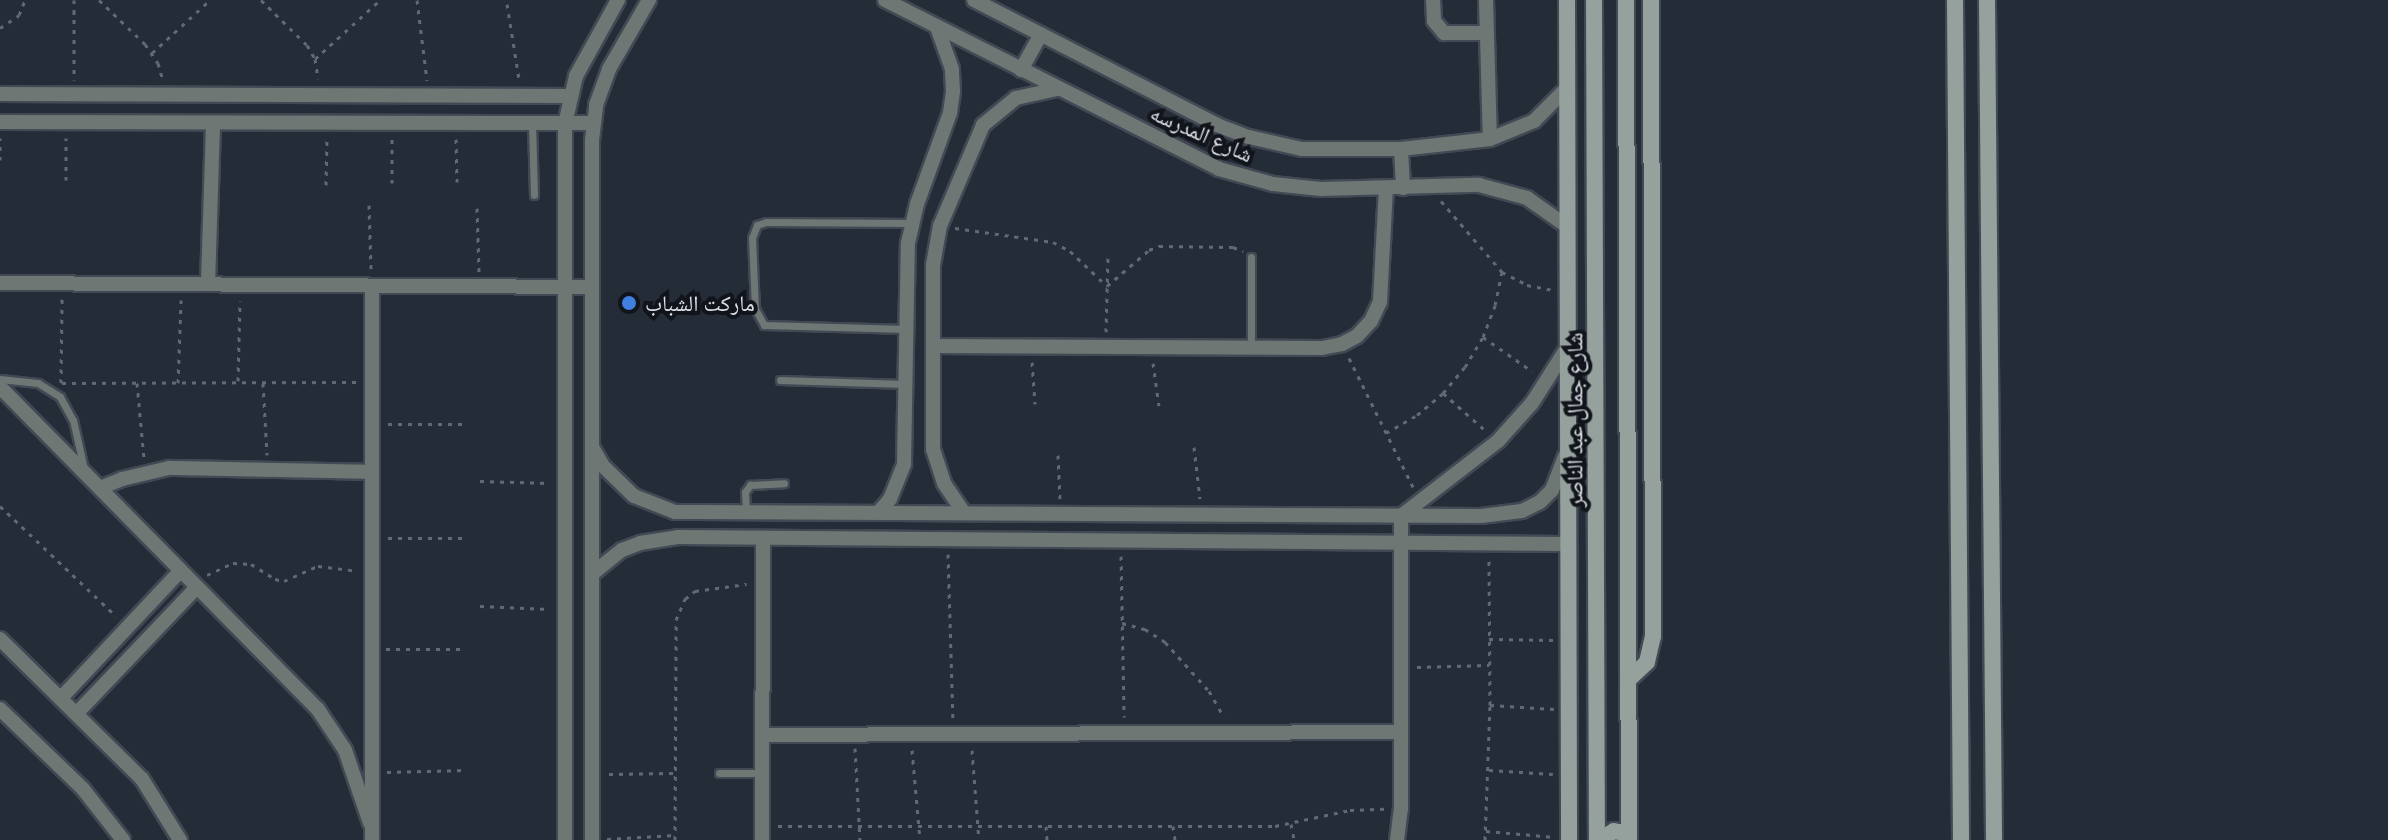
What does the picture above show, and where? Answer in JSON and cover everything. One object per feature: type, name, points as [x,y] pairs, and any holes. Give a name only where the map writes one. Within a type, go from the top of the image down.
[{"type":"main road","points":[[1567,0],[1569,839]]},
{"type":"main road","name":"شارع جمال عبد الناصر","points":[[1594,0],[1598,840]]},
{"type":"main road","points":[[1598,840],[1614,831],[1629,837],[1626,0]]},
{"type":"main road","points":[[1628,680],[1647,662],[1653,636],[1651,0]]},
{"type":"main road","points":[[1955,0],[1961,840]]},
{"type":"main road","points":[[1987,0],[1994,840]]},
{"type":"main road","points":[[1626,242],[1652,242]]},
{"type":"street","points":[[565,840],[565,124],[570,96],[585,56],[618,0]]},
{"type":"street","points":[[592,840],[593,123],[609,69],[649,0]]},
{"type":"street","name":"شارع المدرسه","points":[[885,0],[1189,156],[1250,179],[1309,189],[1479,185],[1503,189],[1527,198],[1568,227]]},
{"type":"street","name":"شارع المدرسه","points":[[974,0],[1217,125],[1249,137],[1302,149],[1401,149],[1490,139],[1534,121],[1568,87]]},
{"type":"street","points":[[1433,0],[1434,21],[1444,33],[1487,33]]},
{"type":"street","points":[[1486,0],[1490,139]]},
{"type":"street","points":[[878,513],[890,499],[904,464],[906,264],[912,223],[950,113],[953,91],[950,58],[937,27]]},
{"type":"street","points":[[1021,70],[1041,34]]},
{"type":"street","points":[[964,513],[944,483],[933,449],[933,265],[940,226],[951,193],[983,125],[1016,98],[1057,89]]},
{"type":"street","points":[[0,94],[570,96]]},
{"type":"street","points":[[0,122],[593,123]]},
{"type":"street","points":[[208,284],[213,123]]},
{"type":"street","points":[[1401,149],[1403,188]]},
{"type":"street","points":[[933,346],[1322,348],[1342,344],[1371,321],[1380,302],[1386,189]]},
{"type":"street","points":[[0,283],[592,287]]},
{"type":"street","points":[[372,286],[372,840]]},
{"type":"street","points":[[1401,516],[1498,441],[1547,382],[1569,345]]},
{"type":"street","points":[[0,387],[300,689],[332,728],[355,773],[370,823]]},
{"type":"street","points":[[592,447],[610,475],[634,496],[675,512],[1481,516],[1522,511],[1552,490],[1568,444]]},
{"type":"street","points":[[100,488],[145,472],[193,467],[372,472]]},
{"type":"street","points":[[697,512],[691,522],[697,537]]},
{"type":"street","points":[[1397,840],[1401,809],[1401,516]]},
{"type":"street","points":[[592,574],[622,550],[658,538],[1567,544]]},
{"type":"street","points":[[762,833],[763,538]]},
{"type":"street","points":[[61,698],[181,570]]},
{"type":"street","points":[[77,713],[195,585]]},
{"type":"street","points":[[0,639],[142,779],[180,840]]},
{"type":"street","points":[[0,709],[83,789],[123,840]]},
{"type":"street","points":[[762,735],[1401,732]]},
{"type":"lane","points":[[532,124],[534,195]]},
{"type":"lane","points":[[906,329],[764,325],[755,309],[752,238],[757,225],[766,222],[912,223]]},
{"type":"lane","points":[[1251,257],[1251,347]]},
{"type":"lane","points":[[0,379],[38,383],[50,389],[68,407],[85,473]]},
{"type":"lane","points":[[780,380],[906,384]]},
{"type":"lane","points":[[746,512],[745,492],[750,485],[784,483]]},
{"type":"lane","points":[[719,773],[761,773]]},
{"type":"path","points":[[0,28],[19,15],[25,0]]},
{"type":"path","points":[[74,0],[74,94]]},
{"type":"path","points":[[99,0],[152,53],[161,73],[164,94]]},
{"type":"path","points":[[152,53],[210,0]]},
{"type":"path","points":[[261,0],[307,45],[315,59],[316,95]]},
{"type":"path","points":[[315,59],[380,0]]},
{"type":"path","points":[[417,0],[429,96]]},
{"type":"path","points":[[507,4],[522,96]]},
{"type":"path","points":[[0,122],[0,160]]},
{"type":"path","points":[[66,122],[66,180]]},
{"type":"path","points":[[326,185],[327,123]]},
{"type":"path","points":[[392,123],[392,183]]},
{"type":"path","points":[[456,123],[457,182]]},
{"type":"path","points":[[1429,186],[1502,272],[1527,285],[1569,293]]},
{"type":"path","points":[[369,205],[372,286]]},
{"type":"path","points":[[477,208],[479,286]]},
{"type":"path","points":[[940,226],[1053,242],[1070,251],[1107,286]]},
{"type":"path","points":[[1107,286],[1149,250],[1159,246],[1233,247],[1251,257]]},
{"type":"path","points":[[1105,347],[1108,256]]},
{"type":"path","points":[[1386,433],[1417,415],[1443,393],[1465,367],[1483,337],[1495,305],[1502,272]]},
{"type":"path","points":[[61,383],[62,284]]},
{"type":"path","points":[[178,383],[182,284]]},
{"type":"path","points":[[238,383],[240,285]]},
{"type":"path","points":[[1483,337],[1547,382]]},
{"type":"path","points":[[1342,344],[1420,502]]},
{"type":"path","points":[[1031,346],[1035,404]]},
{"type":"path","points":[[1150,347],[1159,406]]},
{"type":"path","points":[[38,383],[372,382]]},
{"type":"path","points":[[137,383],[145,472]]},
{"type":"path","points":[[263,383],[268,469]]},
{"type":"path","points":[[1443,393],[1498,441]]},
{"type":"path","points":[[372,424],[463,424]]},
{"type":"path","points":[[1194,447],[1201,515]]},
{"type":"path","points":[[1058,455],[1061,514]]},
{"type":"path","points":[[480,481],[565,483]]},
{"type":"path","points":[[0,506],[127,627]]},
{"type":"path","points":[[372,538],[466,538]]},
{"type":"path","points":[[947,539],[954,734]]},
{"type":"path","points":[[1121,541],[1124,734]]},
{"type":"path","points":[[1485,840],[1490,705],[1489,543]]},
{"type":"path","points":[[195,585],[233,563],[251,564],[284,581],[318,566],[372,574]]},
{"type":"path","points":[[592,840],[675,837],[673,641],[680,608],[695,591],[710,586],[762,582]]},
{"type":"path","points":[[480,606],[565,610]]},
{"type":"path","points":[[1122,623],[1145,629],[1165,642],[1209,691],[1231,733]]},
{"type":"path","points":[[1489,639],[1568,641]]},
{"type":"path","points":[[372,649],[466,649]]},
{"type":"path","points":[[1401,667],[1489,665]]},
{"type":"path","points":[[1490,705],[1568,710]]},
{"type":"path","points":[[971,734],[979,840]]},
{"type":"path","points":[[855,735],[860,840]]},
{"type":"path","points":[[911,735],[920,840]]},
{"type":"path","points":[[370,773],[467,770]]},
{"type":"path","points":[[1489,770],[1568,775]]},
{"type":"path","points":[[593,774],[673,773]]},
{"type":"path","points":[[762,833],[860,826],[1291,824],[1350,810],[1401,809]]},
{"type":"path","points":[[1291,824],[1294,840]]},
{"type":"path","points":[[1046,826],[1047,840]]},
{"type":"path","points":[[1173,826],[1175,840]]},
{"type":"path","points":[[1486,831],[1569,839]]},
{"type":"place","name":"ماركت الشباب","points":[[629,303]]}]
